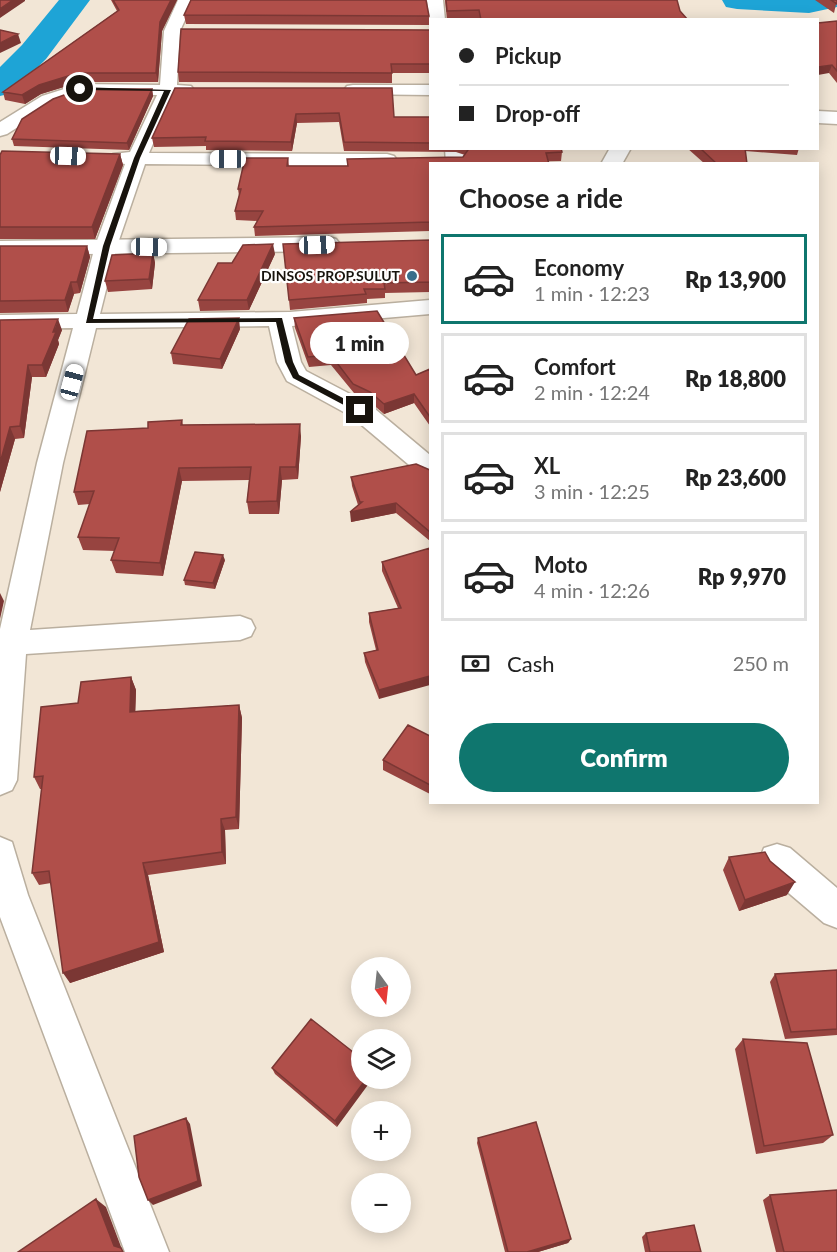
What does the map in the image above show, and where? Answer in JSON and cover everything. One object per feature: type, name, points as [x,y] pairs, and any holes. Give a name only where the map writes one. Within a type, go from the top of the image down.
[{"type":"street","points":[[0,780],[12,643],[50,463],[106,246],[137,158],[168,90],[186,0]]},
{"type":"street","points":[[435,0],[437,18]]},
{"type":"street","points":[[0,130],[48,100],[80,89],[204,90]]},
{"type":"street","points":[[335,90],[429,90]]},
{"type":"street","points":[[819,117],[837,118]]},
{"type":"street","points":[[102,157],[408,160]]},
{"type":"street","points":[[432,160],[455,157]]},
{"type":"street","points":[[0,248],[352,244]]},
{"type":"street","points":[[0,322],[279,320],[429,307]]},
{"type":"street","points":[[279,320],[289,362],[296,376],[360,410],[429,468]]},
{"type":"street","points":[[12,643],[240,628]]},
{"type":"street","points":[[0,854],[10,895],[147,1252]]},
{"type":"street","points":[[777,860],[837,911]]},
{"type":"building","points":[[0,0],[13,0],[0,9]]},
{"type":"building","points":[[113,0],[171,0],[160,22],[156,73],[78,73],[39,85],[22,95],[3,92],[119,10]]},
{"type":"building","points":[[191,0],[426,0],[429,16],[184,15]]},
{"type":"building","points":[[446,0],[677,0],[680,11],[686,18],[481,18],[479,10],[447,11]]},
{"type":"building","points":[[837,21],[837,71],[832,65],[819,67],[819,23]]},
{"type":"building","points":[[181,29],[429,30],[429,64],[391,64],[392,73],[178,72]]},
{"type":"building","points":[[0,30],[18,34],[0,43]]},
{"type":"building","points":[[175,88],[392,88],[394,117],[429,117],[429,143],[344,142],[339,113],[296,114],[291,142],[205,141],[206,137],[152,138]]},
{"type":"building","points":[[81,89],[152,89],[127,143],[12,139],[22,119],[53,99]]},
{"type":"building","points":[[468,150],[562,150],[562,152],[546,153],[548,162],[429,162],[429,222],[254,227],[263,211],[235,211],[241,189],[238,189],[245,158],[288,158],[287,166],[348,166],[347,159],[463,157]]},
{"type":"building","points":[[702,150],[745,150],[747,162],[715,162]]},
{"type":"building","points":[[2,151],[120,154],[92,227],[0,227],[0,155]]},
{"type":"building","points":[[429,240],[429,282],[384,283],[385,289],[364,289],[366,294],[289,300],[283,244]]},
{"type":"building","points":[[273,244],[247,300],[198,300],[218,263],[232,263],[243,245]]},
{"type":"building","points":[[0,246],[87,246],[77,282],[71,282],[65,300],[0,301]]},
{"type":"building","points":[[153,253],[149,279],[105,281],[112,255]]},
{"type":"building","points":[[377,311],[416,375],[429,369],[429,416],[414,394],[384,404],[370,392],[353,384],[331,355],[308,357],[294,318]]},
{"type":"building","points":[[239,318],[220,359],[171,353],[189,319]]},
{"type":"building","points":[[58,319],[53,332],[56,332],[42,365],[28,365],[20,426],[10,427],[0,463],[0,320]]},
{"type":"building","points":[[182,420],[181,425],[300,424],[296,467],[280,467],[277,501],[247,502],[251,467],[179,468],[160,563],[111,560],[119,538],[78,537],[94,491],[74,492],[87,431],[148,428],[148,422]]},
{"type":"building","points":[[416,464],[429,470],[429,531],[396,503],[350,512],[362,502],[360,502],[351,477]]},
{"type":"building","points":[[429,548],[429,676],[379,690],[364,653],[378,650],[369,613],[401,608],[382,562]]},
{"type":"building","points":[[195,552],[223,555],[213,583],[184,580]]},
{"type":"building","points":[[131,677],[130,712],[239,705],[236,817],[221,819],[222,852],[143,863],[159,942],[63,973],[49,871],[32,873],[43,776],[34,777],[41,707],[78,703],[81,682]]},
{"type":"building","points":[[408,725],[429,736],[429,784],[383,760]]},
{"type":"building","points":[[765,852],[770,861],[795,882],[745,900],[729,857]]},
{"type":"building","points":[[837,970],[837,1029],[791,1032],[775,974]]},
{"type":"building","points":[[311,1019],[351,1050],[351,1089],[359,1089],[335,1121],[272,1068]]},
{"type":"building","points":[[743,1039],[807,1043],[833,1135],[764,1146]]},
{"type":"building","points":[[186,1118],[198,1181],[148,1200],[139,1177],[134,1136]]},
{"type":"building","points":[[536,1122],[571,1239],[527,1252],[508,1252],[478,1138]]},
{"type":"building","points":[[837,1190],[837,1252],[784,1252],[770,1195]]},
{"type":"building","points":[[96,1199],[114,1246],[121,1248],[123,1252],[18,1252]]},
{"type":"building","points":[[694,1225],[701,1252],[650,1252],[646,1233]]},
{"type":"waterway","points":[[0,86],[34,52],[75,0]]},
{"type":"waterway","points":[[737,0],[809,4],[829,0]]},
{"type":"place","name":"DINSOS PROP.SULUT","points":[[412,276]]},
{"type":"route","points":[[80,89],[168,90],[137,158],[106,246],[88,321],[279,320],[289,362],[296,376],[360,410]]}]
